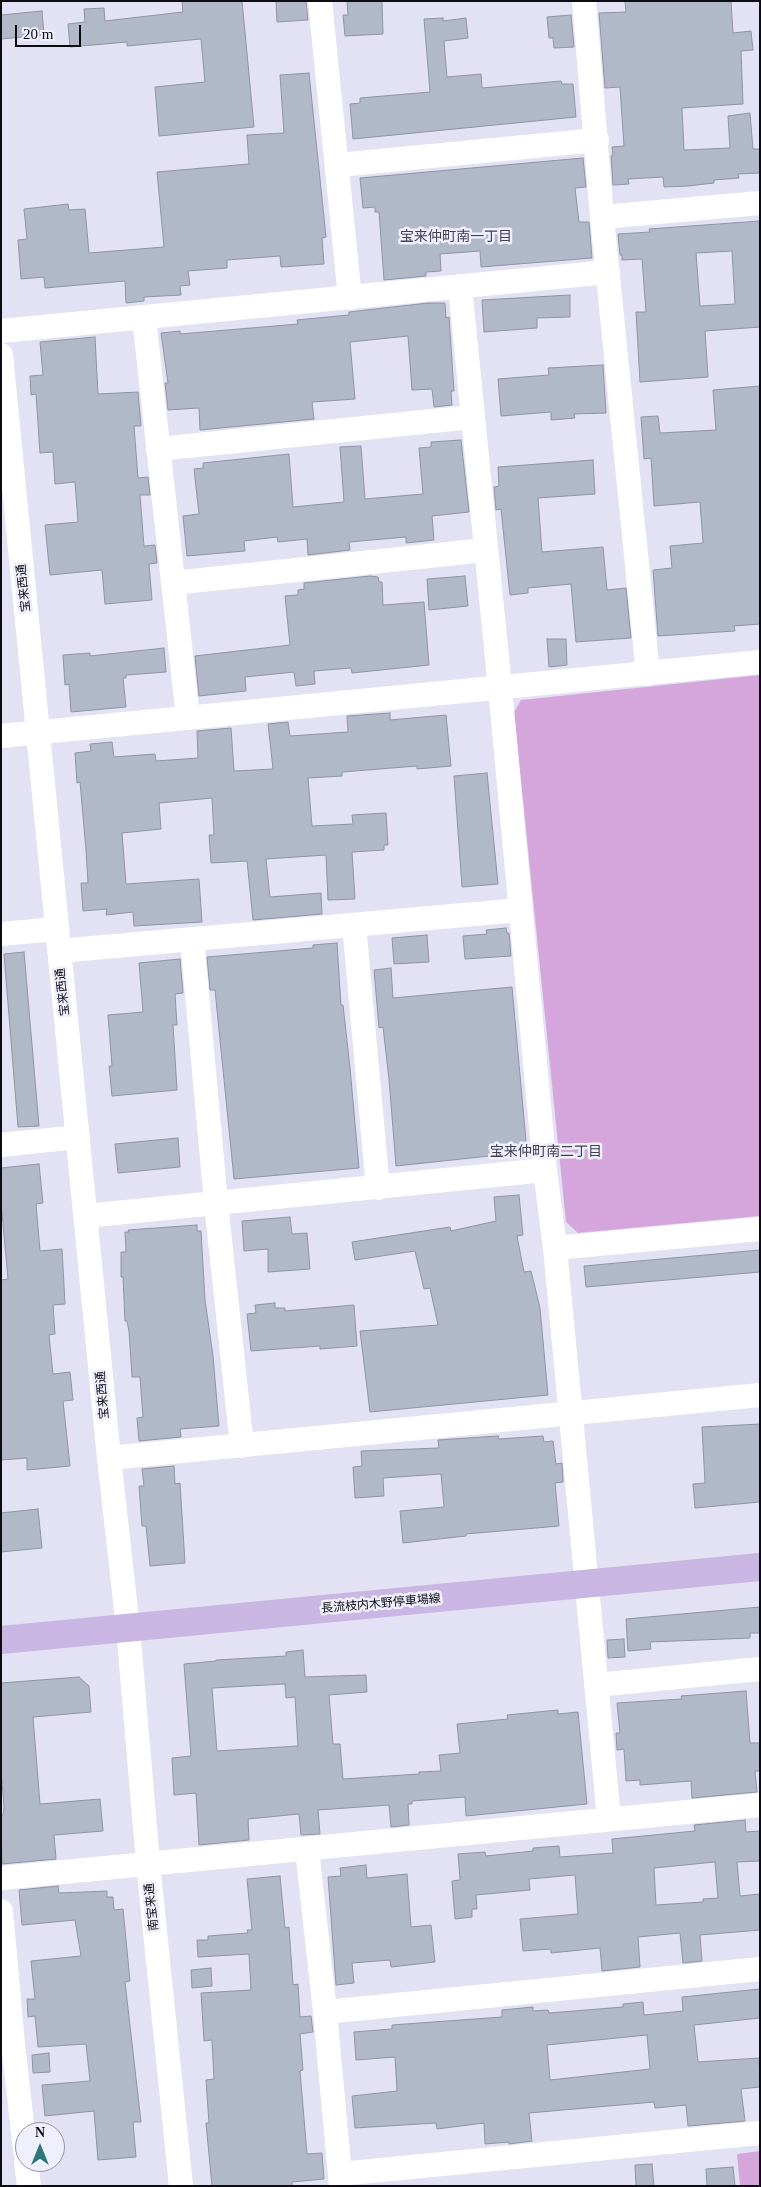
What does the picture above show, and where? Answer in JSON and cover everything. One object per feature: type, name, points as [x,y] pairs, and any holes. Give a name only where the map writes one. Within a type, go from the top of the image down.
[{"type":"main road","name":"長流枝内木野停車場線","points":[[1,1640],[760,1567]]},
{"type":"street","points":[[320,1],[350,298]]},
{"type":"street","points":[[584,1],[602,217],[648,674]]},
{"type":"street","points":[[338,165],[597,140]]},
{"type":"street","points":[[602,217],[760,203]]},
{"type":"street","points":[[1,331],[608,272]]},
{"type":"street","points":[[460,286],[609,1819]]},
{"type":"street","points":[[144,318],[188,718]]},
{"type":"street","name":"宝来西通","points":[[1,355],[109,1458],[128,1628]]},
{"type":"street","points":[[158,449],[472,417]]},
{"type":"street","points":[[173,583],[485,550]]},
{"type":"street","points":[[1,736],[760,662]]},
{"type":"street","points":[[1,934],[58,940],[192,940],[520,910]]},
{"type":"street","points":[[354,925],[378,1188]]},
{"type":"street","points":[[192,940],[216,1203],[242,1446]]},
{"type":"street","points":[[1,1144],[78,1137]]},
{"type":"street","points":[[86,1216],[545,1170]]},
{"type":"street","points":[[555,1248],[760,1229]]},
{"type":"street","points":[[109,1458],[760,1395]]},
{"type":"street","name":"南宝来通","points":[[128,1628],[148,1863],[181,2186]]},
{"type":"street","points":[[596,1685],[760,1669]]},
{"type":"street","points":[[1,1878],[760,1805]]},
{"type":"street","points":[[307,1850],[325,2012],[340,2180],[760,2133]]},
{"type":"street","points":[[1,1911],[7,2045],[20,2122]]},
{"type":"street","points":[[325,2012],[760,1969]]},
{"type":"street","points":[[27,2172],[29,2186]]},
{"type":"shaded area","points":[[760,675],[760,1216],[578,1233],[566,1222],[514,712],[521,700]]},
{"type":"shaded area","points":[[760,2151],[760,2186],[740,2186],[737,2154]]},
{"type":"building","points":[[182,1],[242,1],[254,127],[159,136],[155,87],[205,82],[201,39],[127,46],[127,42],[70,47],[68,24],[85,22],[84,9],[104,8],[105,21],[183,12]]},
{"type":"building","points":[[276,1],[306,1],[308,20],[277,22]]},
{"type":"building","points":[[347,1],[382,1],[383,34],[345,36],[343,15],[348,15]]},
{"type":"building","points":[[625,1],[731,1],[733,33],[751,31],[753,50],[741,51],[743,104],[682,108],[684,150],[730,148],[728,116],[750,113],[753,149],[760,149],[760,173],[738,174],[739,178],[714,180],[714,183],[688,186],[664,187],[663,177],[628,179],[629,184],[613,185],[612,147],[624,146],[620,87],[605,88],[599,13],[626,12]]},
{"type":"building","points":[[42,11],[44,35],[1,39],[1,15]]},
{"type":"building","points":[[571,15],[574,47],[554,48],[553,38],[549,38],[547,17]]},
{"type":"building","points":[[443,18],[443,21],[466,18],[468,38],[444,41],[447,77],[481,74],[482,88],[561,81],[562,84],[573,84],[576,117],[353,139],[350,104],[360,103],[360,98],[430,92],[424,19]]},
{"type":"building","points":[[309,73],[326,237],[322,238],[324,264],[281,267],[280,256],[227,260],[227,268],[188,271],[190,285],[180,286],[181,295],[144,297],[144,301],[126,303],[125,281],[45,288],[44,277],[21,279],[18,240],[27,239],[24,209],[68,204],[69,210],[85,209],[89,253],[164,247],[157,172],[249,164],[247,135],[284,133],[280,75]]},
{"type":"building","points":[[583,158],[586,187],[575,188],[579,222],[589,222],[592,258],[481,267],[480,251],[440,254],[441,271],[426,272],[426,276],[384,280],[379,212],[375,212],[375,207],[363,208],[360,178]]},
{"type":"building","points":[[760,221],[760,327],[705,331],[708,377],[640,382],[636,312],[646,312],[642,259],[622,260],[618,234],[650,232],[649,229]],"holes":[[[732,251],[735,304],[700,306],[696,253]]]},
{"type":"building","points":[[570,295],[570,317],[537,318],[537,328],[484,332],[482,300]]},
{"type":"building","points":[[428,303],[445,303],[446,318],[449,317],[454,391],[451,391],[452,405],[434,407],[432,389],[412,390],[408,336],[350,342],[355,399],[312,402],[314,419],[200,430],[199,408],[168,410],[165,383],[168,383],[161,333],[180,331],[180,334],[298,324],[297,320],[349,315],[349,312]]},
{"type":"building","points":[[95,337],[98,394],[138,392],[141,426],[134,426],[138,478],[148,477],[150,495],[140,495],[144,546],[155,545],[157,563],[149,564],[152,600],[105,604],[102,570],[50,575],[45,525],[78,522],[75,482],[55,484],[53,452],[40,453],[36,394],[31,395],[30,376],[43,375],[40,342]]},
{"type":"building","points":[[603,365],[606,413],[574,414],[575,418],[551,420],[551,412],[501,416],[498,379],[549,375],[548,368]]},
{"type":"building","points":[[760,386],[760,624],[734,626],[735,631],[658,636],[653,570],[672,568],[670,546],[703,543],[700,502],[654,506],[651,458],[644,459],[641,417],[658,416],[660,433],[716,430],[713,390]]},
{"type":"building","points":[[461,440],[469,512],[432,516],[434,540],[406,543],[406,537],[349,542],[350,550],[308,555],[307,539],[278,542],[277,537],[244,541],[245,551],[187,556],[183,516],[199,514],[194,469],[203,468],[203,463],[289,454],[293,507],[344,502],[340,447],[361,446],[365,499],[423,494],[419,448],[431,447],[431,442]]},
{"type":"building","points":[[593,460],[595,494],[538,498],[542,552],[603,547],[607,590],[626,588],[631,638],[576,642],[571,584],[528,588],[528,593],[510,595],[501,509],[496,510],[494,487],[499,486],[498,467]]},
{"type":"building","points":[[370,576],[378,577],[379,582],[382,582],[383,605],[424,602],[429,665],[352,673],[351,668],[314,671],[315,684],[296,686],[294,672],[245,677],[246,691],[199,696],[195,656],[290,645],[285,596],[298,595],[298,590],[304,589],[304,583]]},
{"type":"building","points":[[465,576],[468,606],[429,610],[427,579]]},
{"type":"building","points":[[547,639],[566,639],[567,665],[549,667]]},
{"type":"building","points":[[164,648],[166,672],[126,675],[126,678],[123,678],[126,707],[71,712],[69,684],[65,685],[63,655],[90,653],[90,656]]},
{"type":"building","points":[[390,713],[390,720],[446,715],[451,766],[417,769],[417,766],[342,772],[342,776],[308,778],[312,826],[353,824],[352,815],[386,813],[388,845],[384,845],[384,850],[352,852],[355,899],[328,900],[326,855],[266,859],[270,897],[321,893],[322,914],[253,920],[247,861],[211,863],[209,835],[214,835],[212,798],[159,803],[161,829],[122,833],[126,884],[199,879],[202,922],[134,926],[133,912],[106,915],[107,909],[83,911],[81,883],[88,883],[80,782],[77,783],[75,753],[91,751],[90,744],[112,742],[114,757],[155,754],[156,761],[198,758],[197,731],[231,728],[234,771],[273,769],[268,724],[288,722],[290,736],[348,732],[347,716]]},
{"type":"building","points":[[487,773],[498,884],[462,887],[454,776]]},
{"type":"building","points":[[506,928],[507,933],[509,933],[511,956],[465,959],[463,936],[487,934],[486,930]]},
{"type":"building","points":[[427,935],[429,962],[394,964],[392,938]]},
{"type":"building","points":[[337,943],[341,1005],[343,1005],[350,1068],[359,1168],[234,1179],[215,990],[210,990],[207,957],[313,948],[313,945]]},
{"type":"building","points":[[24,952],[39,1126],[18,1127],[4,954]]},
{"type":"building","points":[[180,959],[183,993],[175,994],[177,1025],[173,1025],[177,1090],[112,1096],[109,1066],[112,1066],[108,1015],[143,1012],[139,963]]},
{"type":"building","points":[[391,968],[393,998],[512,987],[527,1152],[396,1166],[389,1079],[383,1027],[379,1028],[374,970]]},
{"type":"building","points":[[178,1138],[180,1167],[118,1173],[115,1144]]},
{"type":"building","points":[[39,1164],[43,1203],[36,1204],[40,1251],[62,1249],[65,1304],[53,1305],[55,1334],[49,1335],[53,1374],[70,1372],[73,1400],[63,1401],[70,1466],[27,1470],[27,1458],[1,1460],[1,1280],[8,1279],[1,1202],[1,1168]]},
{"type":"building","points":[[519,1195],[523,1235],[517,1236],[524,1272],[531,1271],[540,1308],[548,1395],[370,1412],[360,1331],[438,1325],[430,1288],[424,1289],[415,1251],[355,1260],[352,1242],[450,1227],[451,1231],[496,1221],[494,1197]]},
{"type":"building","points":[[290,1217],[292,1234],[307,1233],[310,1269],[268,1272],[268,1249],[244,1251],[242,1221]]},
{"type":"building","points":[[197,1225],[197,1231],[201,1231],[205,1300],[213,1356],[219,1426],[180,1429],[181,1437],[139,1441],[137,1418],[143,1417],[140,1377],[132,1377],[129,1331],[127,1321],[125,1321],[123,1277],[121,1277],[121,1252],[126,1252],[125,1232],[129,1232],[128,1230]]},
{"type":"building","points":[[760,1250],[760,1272],[586,1287],[584,1266]]},
{"type":"building","points":[[275,1303],[275,1308],[285,1308],[285,1311],[354,1305],[357,1346],[320,1349],[320,1346],[251,1351],[247,1314],[256,1313],[255,1305]]},
{"type":"building","points":[[760,1424],[760,1502],[695,1508],[693,1484],[705,1483],[702,1427]]},
{"type":"building","points":[[498,1436],[499,1439],[543,1436],[544,1442],[553,1441],[556,1464],[562,1463],[563,1482],[555,1483],[559,1526],[466,1534],[466,1536],[403,1543],[400,1511],[444,1507],[441,1474],[383,1478],[384,1496],[355,1498],[353,1467],[362,1466],[361,1451],[439,1448],[438,1440]]},
{"type":"building","points":[[174,1466],[175,1484],[180,1483],[185,1563],[150,1566],[146,1526],[142,1526],[139,1486],[144,1486],[142,1469]]},
{"type":"building","points":[[38,1509],[42,1548],[1,1552],[1,1513]]},
{"type":"building","points":[[760,1607],[760,1633],[750,1633],[750,1638],[650,1642],[651,1649],[628,1651],[626,1619]]},
{"type":"building","points":[[624,1639],[625,1657],[608,1658],[607,1640]]},
{"type":"building","points":[[303,1650],[305,1677],[366,1675],[367,1692],[329,1695],[333,1744],[340,1744],[343,1779],[441,1771],[439,1755],[460,1753],[457,1724],[508,1719],[507,1715],[558,1710],[558,1714],[578,1712],[587,1804],[466,1816],[465,1797],[412,1801],[412,1804],[408,1804],[409,1825],[391,1827],[389,1805],[318,1810],[320,1834],[301,1835],[299,1814],[248,1819],[249,1840],[199,1845],[196,1793],[174,1795],[172,1758],[191,1756],[184,1664],[286,1656],[286,1652]],"holes":[[[285,1684],[286,1698],[295,1697],[298,1746],[217,1751],[212,1688]]]},
{"type":"building","points":[[79,1677],[89,1686],[91,1712],[33,1717],[40,1804],[100,1799],[103,1831],[54,1835],[56,1859],[2,1864],[1,1816],[3,1815],[4,1807],[1,1770],[1,1683]]},
{"type":"building","points":[[746,1691],[750,1743],[760,1743],[760,1771],[755,1771],[757,1792],[692,1798],[691,1781],[640,1785],[640,1780],[626,1781],[624,1749],[617,1750],[616,1733],[620,1733],[617,1703],[682,1699],[681,1696]]},
{"type":"building","points":[[745,1820],[746,1832],[760,1831],[760,1861],[737,1862],[740,1896],[760,1894],[760,1930],[700,1935],[702,1961],[683,1963],[680,1933],[638,1937],[640,1967],[602,1971],[600,1948],[551,1953],[551,1949],[523,1951],[520,1919],[578,1914],[575,1875],[529,1879],[530,1890],[476,1895],[477,1909],[472,1909],[472,1917],[455,1919],[452,1881],[460,1880],[458,1854],[485,1852],[486,1856],[533,1851],[533,1848],[559,1846],[560,1857],[613,1853],[612,1839],[695,1831],[694,1825]],"holes":[[[715,1862],[718,1898],[703,1899],[703,1902],[656,1905],[654,1868]]]},
{"type":"building","points":[[366,1865],[367,1878],[407,1874],[411,1927],[431,1925],[435,1962],[391,1967],[390,1960],[352,1963],[354,1983],[336,1985],[328,1877],[341,1876],[340,1868]]},
{"type":"building","points":[[280,1876],[285,1928],[289,1927],[293,1985],[298,1984],[300,2017],[311,2016],[313,2032],[300,2034],[303,2070],[300,2071],[307,2154],[322,2153],[324,2179],[292,2182],[292,2186],[212,2186],[206,2123],[209,2123],[206,2080],[214,2079],[212,2040],[204,2041],[201,1993],[251,1990],[249,1954],[198,1957],[197,1940],[208,1940],[208,1936],[248,1933],[247,1930],[252,1930],[247,1879]]},
{"type":"building","points":[[58,1886],[59,1893],[107,1891],[107,1897],[113,1897],[114,1910],[123,1909],[130,1981],[125,1982],[141,2122],[133,2122],[136,2157],[98,2160],[94,2111],[45,2116],[42,2085],[90,2081],[86,2044],[38,2047],[35,2016],[28,2017],[27,1999],[35,1999],[31,1961],[81,1956],[75,1920],[22,1925],[19,1890]]},
{"type":"building","points":[[211,1968],[212,1986],[192,1988],[191,1970]]},
{"type":"building","points":[[760,1989],[760,2018],[694,2025],[698,2062],[759,2058],[760,2087],[741,2089],[745,2121],[688,2126],[686,2105],[655,2108],[654,2102],[529,2113],[532,2141],[509,2144],[509,2142],[485,2144],[484,2123],[437,2129],[436,2123],[355,2128],[352,2096],[397,2091],[395,2057],[356,2060],[354,2032],[392,2029],[392,2025],[502,2017],[502,2010],[533,2007],[533,2011],[548,2010],[549,2013],[623,2007],[623,2004],[643,2002],[644,2015],[683,2011],[682,1997]],"holes":[[[647,2035],[650,2069],[550,2080],[547,2045]]]},
{"type":"building","points":[[49,2053],[50,2072],[33,2073],[32,2055]]},
{"type":"building","points":[[652,2164],[654,2186],[636,2186],[635,2165]]},
{"type":"building","points":[[733,2167],[735,2186],[707,2186],[706,2169]]},
{"type":"district","name":"宝来仲町南一丁目","points":[[456,237]]},
{"type":"district","name":"宝来仲町南二丁目","points":[[546,1152]]}]
